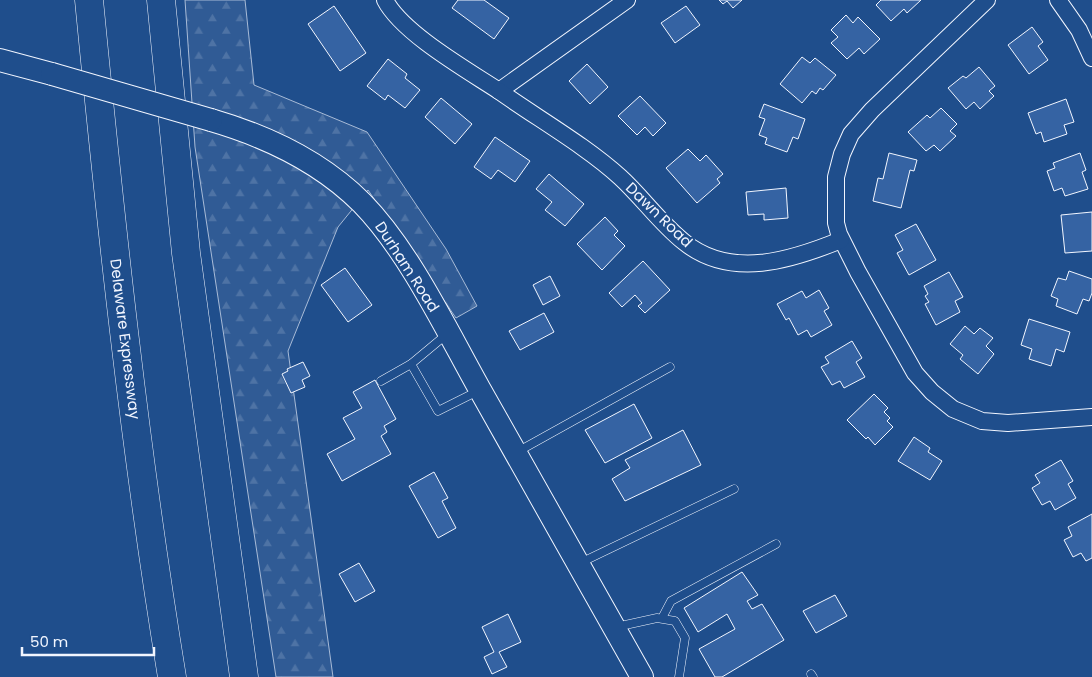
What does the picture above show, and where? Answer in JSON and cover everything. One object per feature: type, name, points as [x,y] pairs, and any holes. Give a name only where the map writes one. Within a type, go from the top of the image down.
[{"type":"highway","name":"Delaware Expressway","points":[[89,0],[111,229],[139,454],[172,677]]},
{"type":"highway","points":[[161,0],[186,253],[244,677]]},
{"type":"main road","name":"Durham Road","points":[[1,62],[52,74],[237,127],[296,154],[327,174],[360,202],[378,221],[401,252],[642,677]]},
{"type":"street","name":"Dawn Road","points":[[384,0],[399,18],[425,41],[499,91],[619,177],[684,242],[704,256],[721,261],[750,264],[782,261],[841,240]]},
{"type":"street","points":[[499,91],[628,0]]},
{"type":"street","points":[[987,0],[872,110],[851,134],[842,154],[836,177],[836,223],[841,240],[915,373],[932,392],[953,409],[982,421],[1008,423],[1092,417]]},
{"type":"street","points":[[1058,0],[1079,30],[1092,58]]},
{"type":"lane","points":[[380,382],[411,364],[448,333]]},
{"type":"lane","points":[[411,364],[438,411],[480,390]]},
{"type":"lane","points":[[516,453],[670,367]]},
{"type":"lane","points":[[579,564],[734,489]]},
{"type":"lane","points":[[662,618],[671,601],[776,544]]},
{"type":"lane","points":[[614,628],[662,618],[676,621],[685,638],[679,677]]},
{"type":"green space","points":[[185,0],[245,0],[254,85],[367,132],[446,249],[477,306],[456,318],[368,190],[338,227],[288,351],[333,677],[276,677],[195,147]]},
{"type":"building","points":[[458,0],[484,0],[509,18],[494,39],[452,8]]},
{"type":"building","points":[[719,0],[742,0],[733,8],[727,1],[723,4]]},
{"type":"building","points":[[881,0],[921,0],[907,13],[904,9],[891,21],[876,5]]},
{"type":"building","points":[[334,6],[366,53],[340,71],[308,24]]},
{"type":"building","points":[[686,6],[700,25],[675,43],[661,23]]},
{"type":"building","points":[[846,15],[853,23],[858,17],[880,39],[864,54],[859,48],[847,59],[831,43],[838,37],[831,30]]},
{"type":"building","points":[[1032,27],[1043,42],[1038,46],[1048,60],[1029,74],[1008,45]]},
{"type":"building","points":[[802,57],[810,63],[815,58],[836,75],[823,90],[820,88],[816,94],[812,91],[802,103],[780,84]]},
{"type":"building","points":[[388,59],[407,74],[405,78],[420,90],[405,108],[388,95],[385,100],[367,86]]},
{"type":"building","points":[[587,64],[608,87],[590,104],[569,81]]},
{"type":"building","points":[[979,67],[995,86],[989,91],[994,96],[980,109],[974,102],[966,109],[948,88],[963,76],[966,78]]},
{"type":"building","points":[[640,96],[666,123],[653,136],[645,127],[637,135],[618,116]]},
{"type":"building","points":[[441,98],[472,124],[455,144],[425,117]]},
{"type":"building","points":[[1066,99],[1074,122],[1064,125],[1067,134],[1044,142],[1041,132],[1036,134],[1028,113]]},
{"type":"building","points":[[764,104],[805,119],[798,139],[793,137],[787,152],[765,144],[767,138],[759,135],[765,119],[759,117]]},
{"type":"building","points":[[941,108],[957,124],[950,131],[956,136],[940,151],[934,145],[926,151],[908,132],[927,115],[930,118]]},
{"type":"building","points":[[495,137],[530,161],[515,182],[498,170],[491,179],[474,167]]},
{"type":"building","points":[[688,149],[700,161],[706,155],[723,174],[717,179],[720,183],[697,203],[666,168]]},
{"type":"building","points":[[889,153],[917,160],[914,171],[910,170],[901,208],[873,201],[878,178],[883,179]]},
{"type":"building","points":[[1080,153],[1086,170],[1082,172],[1088,189],[1065,196],[1062,188],[1054,191],[1047,171],[1055,168],[1053,163]]},
{"type":"building","points":[[549,174],[584,204],[565,226],[545,210],[552,202],[536,189]]},
{"type":"building","points":[[786,188],[788,218],[764,220],[764,214],[748,215],[746,192]]},
{"type":"building","points":[[1092,212],[1092,251],[1065,253],[1061,215]]},
{"type":"building","points":[[605,217],[618,231],[614,235],[625,246],[602,270],[577,244]]},
{"type":"building","points":[[916,224],[936,260],[909,275],[897,253],[903,250],[895,235]]},
{"type":"building","points":[[643,261],[670,290],[645,313],[638,306],[642,303],[635,295],[622,307],[609,293]]},
{"type":"building","points":[[345,268],[372,305],[348,322],[321,285]]},
{"type":"building","points":[[1069,271],[1092,279],[1092,293],[1089,301],[1083,299],[1077,314],[1056,306],[1058,299],[1051,296],[1058,278],[1066,280]]},
{"type":"building","points":[[949,272],[963,297],[955,301],[960,312],[936,325],[925,304],[929,302],[925,296],[928,294],[924,286]]},
{"type":"building","points":[[550,276],[560,296],[543,305],[533,285]]},
{"type":"building","points":[[819,290],[829,308],[824,311],[832,325],[811,337],[807,330],[798,335],[789,318],[786,320],[777,304],[802,291],[806,298]]},
{"type":"building","points":[[544,313],[554,332],[520,350],[509,331]]},
{"type":"building","points":[[1029,319],[1070,332],[1064,352],[1056,349],[1051,366],[1029,359],[1032,349],[1021,345]]},
{"type":"building","points":[[965,326],[974,334],[980,328],[993,338],[986,346],[994,354],[978,374],[960,359],[963,355],[950,344]]},
{"type":"building","points":[[852,341],[862,358],[856,362],[865,377],[844,388],[840,381],[832,385],[821,367],[829,363],[825,357]]},
{"type":"building","points":[[303,362],[310,376],[302,380],[305,387],[291,393],[282,374],[288,371],[287,369]]},
{"type":"building","points":[[375,380],[396,419],[384,426],[387,432],[381,436],[391,454],[342,481],[327,454],[355,439],[343,418],[362,408],[353,392]]},
{"type":"building","points":[[874,394],[888,408],[884,412],[890,418],[887,421],[893,427],[875,445],[868,437],[866,439],[847,420]]},
{"type":"building","points":[[634,404],[652,438],[605,463],[585,430]]},
{"type":"building","points":[[683,430],[701,465],[625,501],[612,479],[630,468],[625,460]]},
{"type":"building","points":[[914,437],[930,448],[928,452],[942,461],[930,480],[898,461]]},
{"type":"building","points":[[1061,460],[1073,481],[1068,484],[1076,498],[1055,510],[1050,501],[1042,505],[1032,488],[1040,483],[1035,475]]},
{"type":"building","points":[[434,472],[448,498],[442,501],[456,528],[438,538],[409,486]]},
{"type":"building","points":[[1092,514],[1092,558],[1086,561],[1081,553],[1073,557],[1064,540],[1072,536],[1068,527]]},
{"type":"building","points":[[359,563],[375,591],[355,602],[339,574]]},
{"type":"building","points":[[742,572],[758,595],[747,601],[752,609],[762,604],[784,640],[722,677],[715,677],[699,649],[735,629],[727,614],[698,632],[684,608]]},
{"type":"building","points":[[835,595],[847,616],[816,633],[803,611]]},
{"type":"building","points":[[508,614],[521,642],[499,652],[507,667],[492,674],[484,657],[494,652],[482,627]]}]
